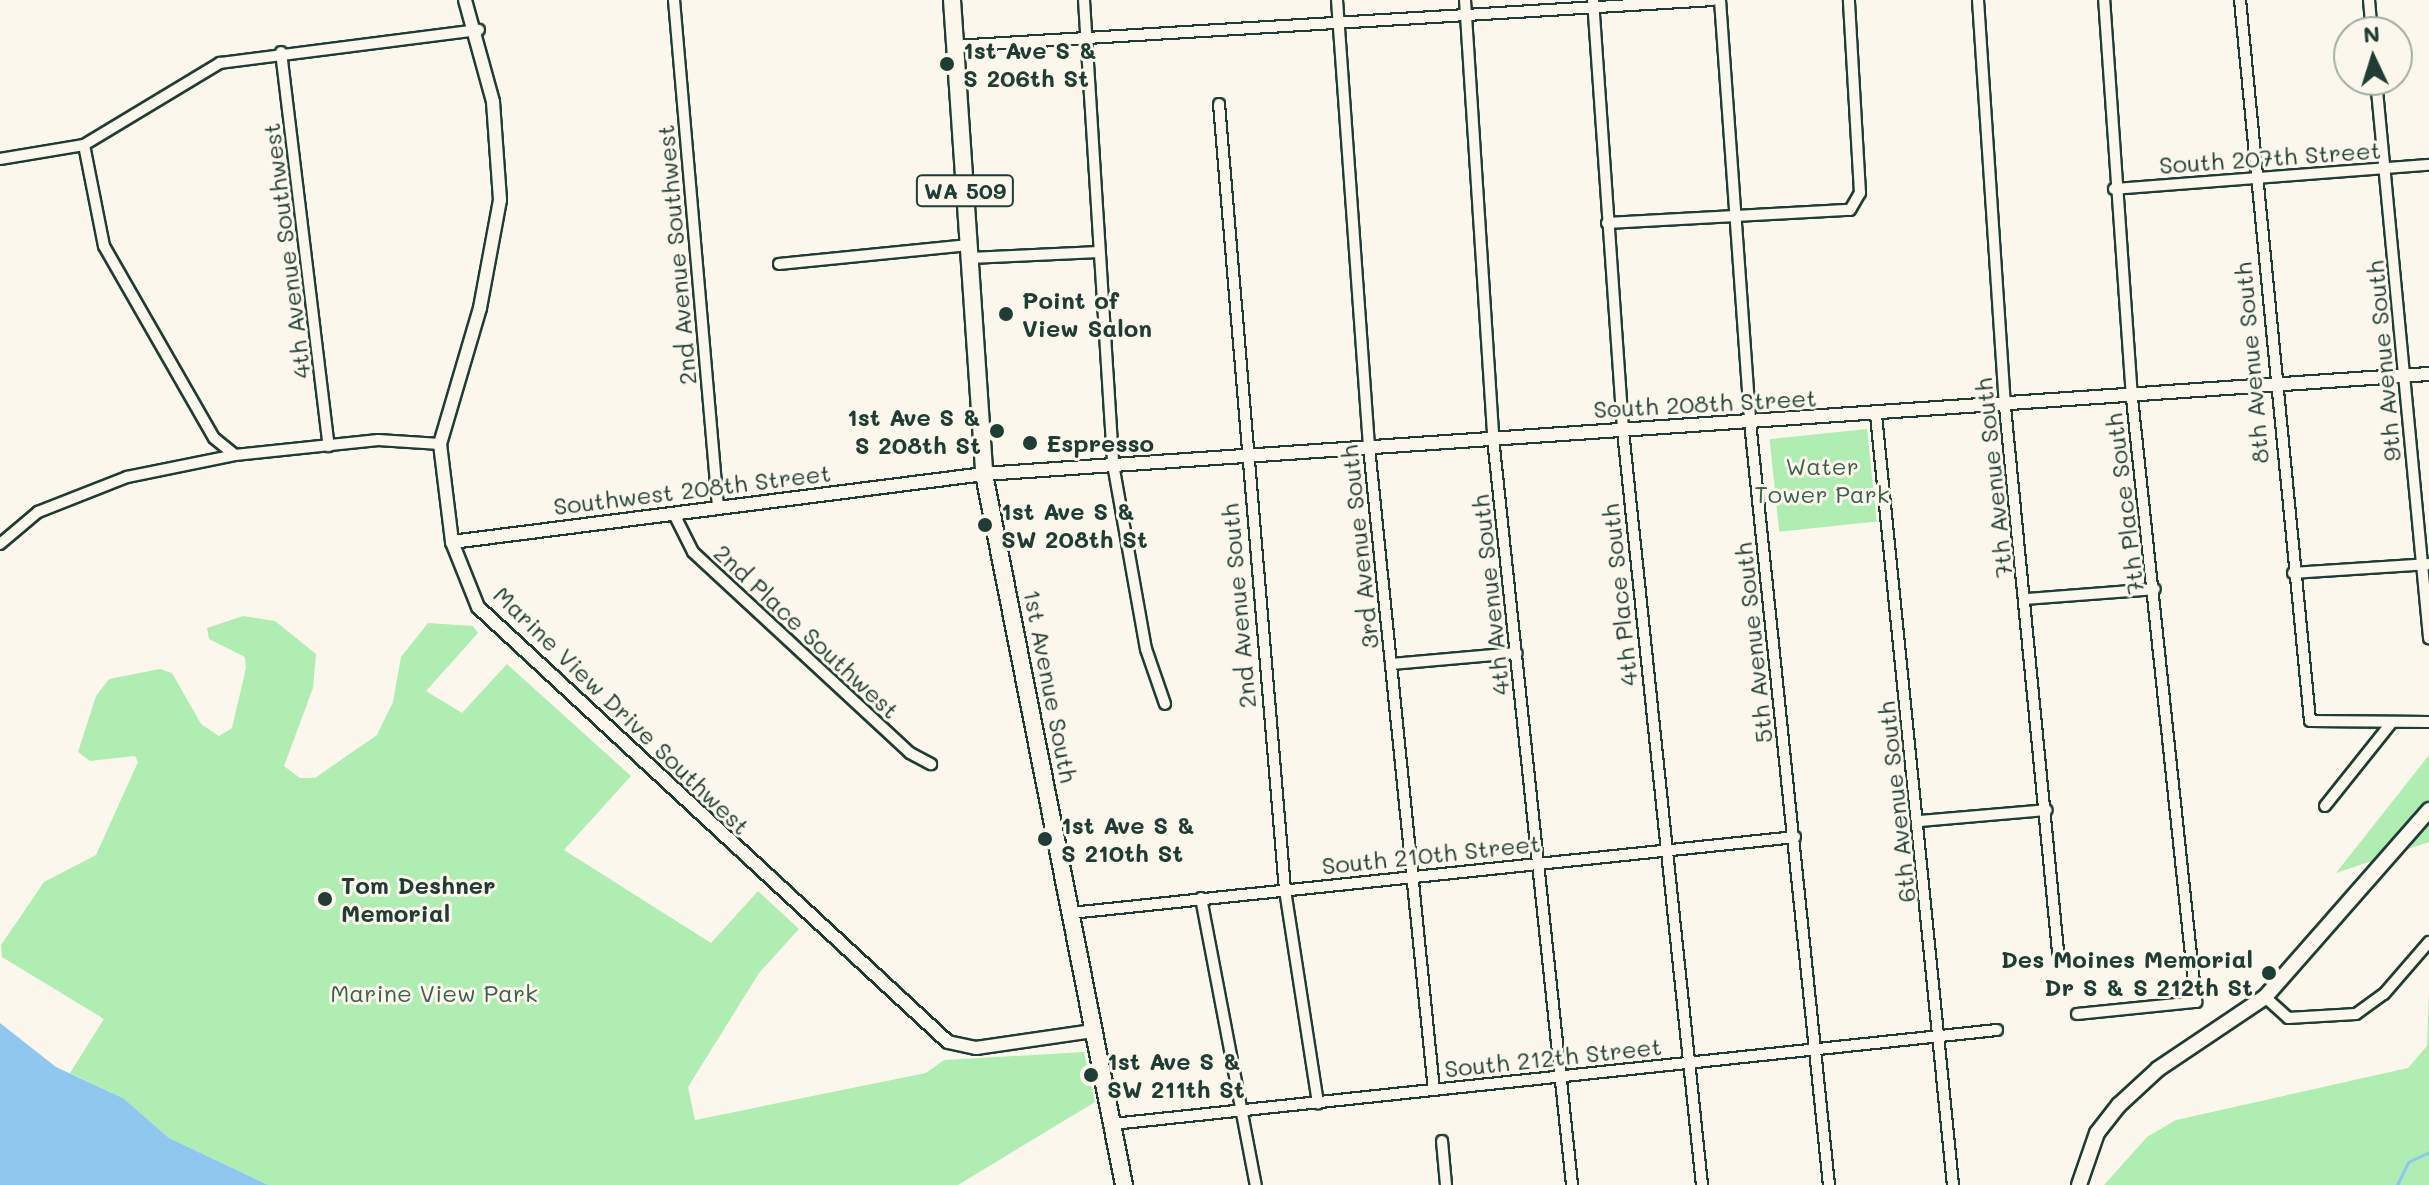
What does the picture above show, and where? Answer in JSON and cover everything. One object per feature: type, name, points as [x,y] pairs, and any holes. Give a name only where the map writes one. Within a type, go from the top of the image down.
[{"type":"main road","name":"1st Avenue South","points":[[952,0],[984,474],[1124,1185]]},
{"type":"main road","points":[[2079,1185],[2097,1133],[2119,1105],[2158,1069],[2265,997],[2429,810]]},
{"type":"street","name":"Marine View Drive Southwest","points":[[465,0],[479,30],[499,153],[496,240],[440,444],[452,542],[468,590],[491,624],[948,1042],[976,1048],[1093,1031]]},
{"type":"street","name":"2nd Avenue Southwest","points":[[674,0],[718,507]]},
{"type":"street","points":[[1084,0],[1113,464],[1146,649],[1165,704]]},
{"type":"street","name":"3rd Avenue South","points":[[1337,0],[1369,447],[1434,1090]]},
{"type":"street","name":"4th Avenue South","points":[[1465,0],[1493,438],[1572,1185]]},
{"type":"street","points":[[955,46],[1338,23],[1593,3],[1713,0]]},
{"type":"street","name":"5th Avenue South","points":[[1720,0],[1750,422],[1829,1185]]},
{"type":"street","points":[[1607,223],[1844,211],[1860,193],[1849,0]]},
{"type":"street","name":"7th Avenue South","points":[[1978,0],[2005,407],[2047,810],[2058,951]]},
{"type":"street","name":"7th Place South","points":[[2077,1014],[2196,1002],[2155,589],[2132,398],[2114,189],[2104,0]]},
{"type":"street","name":"8th Avenue South","points":[[2240,0],[2273,388],[2310,721],[2392,722]]},
{"type":"street","name":"4th Place South","points":[[1593,3],[1623,431],[1702,1185]]},
{"type":"street","points":[[0,159],[84,145],[191,75],[281,52],[479,30]]},
{"type":"street","name":"4th Avenue Southwest","points":[[281,52],[329,446]]},
{"type":"street","name":"9th Avenue South","points":[[2378,96],[2425,564],[2429,638]]},
{"type":"street","name":"2nd Avenue South","points":[[1219,104],[1244,455],[1285,890],[1318,1103]]},
{"type":"street","points":[[84,145],[104,246],[214,438],[235,455]]},
{"type":"street","name":"South 207th Street","points":[[2114,189],[2254,175],[2429,165]]},
{"type":"street","points":[[779,264],[970,251],[1099,252]]},
{"type":"street","name":"South 208th Street","points":[[984,474],[1493,438],[2005,407],[2429,374]]},
{"type":"street","name":"6th Avenue South","points":[[1876,415],[1953,1185]]},
{"type":"street","points":[[0,544],[67,497],[235,455],[329,446],[440,444]]},
{"type":"street","name":"Southwest 208th Street","points":[[452,542],[984,474]]},
{"type":"street","name":"2nd Place Southwest","points":[[674,514],[693,552],[910,753],[931,764]]},
{"type":"street","points":[[2293,573],[2425,564]]},
{"type":"street","points":[[2026,599],[2155,589]]},
{"type":"street","points":[[1391,664],[1517,653]]},
{"type":"street","points":[[2325,806],[2392,722],[2429,722]]},
{"type":"street","points":[[1919,821],[2047,810]]},
{"type":"street","name":"South 210th Street","points":[[1071,913],[1795,837]]},
{"type":"street","points":[[1201,898],[1256,1185]]},
{"type":"street","points":[[2265,997],[2288,1018],[2303,1020],[2369,1008],[2429,942]]},
{"type":"street","name":"South 212th Street","points":[[1113,1124],[1997,1030]]},
{"type":"street","points":[[1442,1141],[1446,1185]]},
{"type":"green space","name":"Water Tower Park","points":[[1867,429],[1877,521],[1779,532],[1770,439]]},
{"type":"green space","name":"Marine View Park","points":[[243,616],[275,621],[316,654],[313,688],[284,766],[300,778],[315,778],[377,735],[393,702],[401,657],[428,623],[473,626],[478,633],[426,691],[462,713],[507,664],[631,776],[564,850],[711,943],[758,891],[799,929],[759,973],[688,1087],[695,1120],[926,1073],[944,1060],[1084,1052],[1095,1102],[958,1185],[268,1185],[169,1138],[123,1098],[70,1073],[104,1019],[2,957],[1,945],[44,882],[96,855],[138,762],[135,756],[90,761],[78,752],[96,696],[109,679],[160,669],[172,673],[201,724],[219,736],[232,728],[246,668],[245,657],[209,639],[207,628]]},
{"type":"green space","points":[[2429,755],[2429,842],[2336,873]]},
{"type":"green space","points":[[2429,990],[2429,1185],[2104,1185],[2147,1137],[2176,1120],[2408,1068],[2427,1046]]},
{"type":"water","points":[[0,1023],[56,1067],[123,1098],[169,1138],[268,1185],[0,1185]]},
{"type":"waterway","points":[[2397,1185],[2408,1162],[2429,1152]]},
{"type":"place","name":"1st Ave S & S 206th St","points":[[947,64]]},
{"type":"place","name":"Point of View Salon","points":[[1006,314]]},
{"type":"place","name":"1st Ave S & S 208th St","points":[[997,431]]},
{"type":"place","name":"Espresso","points":[[1030,443]]},
{"type":"place","name":"1st Ave S & SW 208th St","points":[[985,525]]},
{"type":"place","name":"1st Ave S & S 210th St","points":[[1045,839]]},
{"type":"place","name":"Tom Deshner Memorial","points":[[325,899]]},
{"type":"place","name":"Des Moines Memorial Dr S & S 212th St","points":[[2269,973]]},
{"type":"place","name":"1st Ave S & SW 211th St","points":[[1091,1075]]}]
